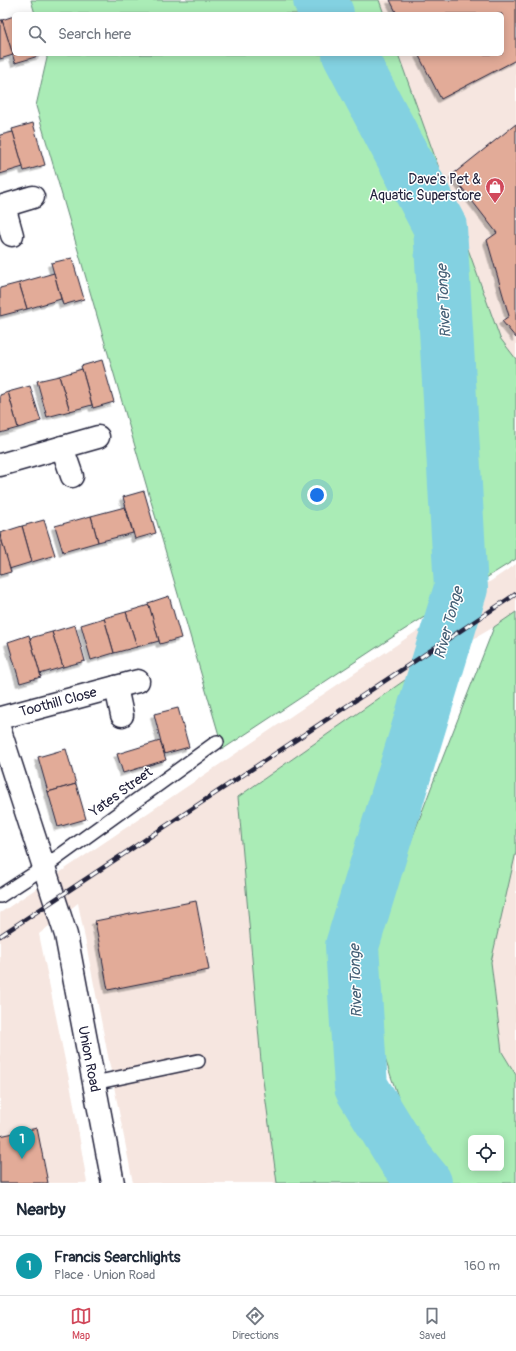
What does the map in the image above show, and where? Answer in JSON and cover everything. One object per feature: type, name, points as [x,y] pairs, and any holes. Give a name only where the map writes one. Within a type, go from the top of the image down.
[{"type":"street","points":[[12,235],[2,206],[33,197]]},
{"type":"street","points":[[0,465],[98,437]]},
{"type":"street","points":[[62,447],[72,476]]},
{"type":"street","name":"Toothill Close","points":[[0,718],[138,681]]},
{"type":"street","name":"Toothill Close","points":[[116,686],[122,715]]},
{"type":"street","points":[[0,731],[43,868]]},
{"type":"street","name":"Union Road","points":[[43,868],[66,935],[113,1183]]},
{"type":"lane","name":"Yates Street","points":[[0,896],[43,868],[217,742]]},
{"type":"lane","points":[[94,1083],[198,1061]]},
{"type":"shaded area","points":[[379,0],[516,0],[516,359],[500,338],[399,56],[504,56],[504,12],[383,12]]},
{"type":"shaded area","points":[[516,564],[516,612],[494,627],[415,673],[238,797],[262,1073],[277,1183],[133,1183],[78,903],[39,934],[73,1099],[87,1183],[0,1183],[0,913]]},
{"type":"shaded area","points":[[516,852],[516,1075],[502,1052],[491,962]]},
{"type":"green space","points":[[31,0],[379,0],[383,12],[34,12]]},
{"type":"green space","points":[[46,56],[399,56],[500,338],[516,359],[516,559],[388,640],[223,749],[36,106]]},
{"type":"green space","points":[[516,612],[516,852],[491,962],[502,1052],[516,1075],[516,1183],[452,1183],[435,1166],[402,1109],[379,1041],[370,950],[494,627]]},
{"type":"green space","points":[[415,673],[373,810],[348,912],[346,1017],[354,1099],[396,1174],[403,1183],[277,1183],[262,1073],[238,797]]},
{"type":"building","points":[[390,0],[516,0],[516,60],[441,99],[419,56],[504,56],[504,12],[396,12]]},
{"type":"building","points":[[12,17],[12,53],[2,20]]},
{"type":"building","points":[[0,20],[2,20],[12,55],[0,59]]},
{"type":"building","points":[[13,56],[39,56],[15,63]]},
{"type":"building","points":[[33,123],[45,165],[24,171],[12,129]]},
{"type":"building","name":"Dave's Pet & Aquatic Superstore","points":[[516,124],[516,338],[502,321],[509,316],[487,240],[497,233],[452,175]]},
{"type":"building","points":[[13,132],[23,167],[0,174],[0,135]]},
{"type":"building","points":[[72,258],[84,299],[63,305],[51,263]]},
{"type":"building","points":[[54,273],[61,299],[27,309],[19,283]]},
{"type":"building","points":[[19,283],[27,309],[0,316],[0,288]]},
{"type":"building","points":[[102,360],[114,402],[93,408],[81,366]]},
{"type":"building","points":[[82,369],[92,405],[70,411],[59,376]]},
{"type":"building","points":[[59,376],[70,411],[47,417],[37,381]]},
{"type":"building","points":[[30,386],[41,421],[18,428],[8,392]]},
{"type":"building","points":[[8,392],[18,428],[0,433],[0,395]]},
{"type":"building","points":[[144,491],[156,533],[135,539],[123,497]]},
{"type":"building","points":[[125,507],[133,533],[98,542],[91,516]]},
{"type":"building","points":[[91,516],[98,542],[63,552],[55,526]]},
{"type":"building","points":[[44,520],[55,555],[32,562],[22,526]]},
{"type":"building","points":[[22,526],[32,562],[9,569],[0,533]]},
{"type":"building","points":[[0,535],[11,572],[0,575]]},
{"type":"building","points":[[169,596],[181,638],[160,644],[148,603]]},
{"type":"building","points":[[149,605],[159,641],[137,647],[126,612]]},
{"type":"building","points":[[126,612],[137,647],[114,653],[104,618]]},
{"type":"building","points":[[104,618],[114,653],[91,660],[81,625]]},
{"type":"building","points":[[75,625],[85,661],[63,667],[52,632]]},
{"type":"building","points":[[52,632],[63,667],[40,674],[30,638]]},
{"type":"building","points":[[29,635],[41,677],[20,683],[8,642]]},
{"type":"building","points":[[178,708],[189,747],[164,754],[154,714]]},
{"type":"building","points":[[160,741],[166,760],[123,773],[117,754]]},
{"type":"building","points":[[66,749],[76,784],[48,792],[38,757]]},
{"type":"building","points":[[76,784],[86,819],[58,827],[48,792]]},
{"type":"building","points":[[196,901],[209,970],[108,990],[95,921]]},
{"type":"building","points":[[37,1128],[48,1183],[0,1183],[0,1136]]},
{"type":"waterway","name":"River Tonge","points":[[320,0],[326,12]]},
{"type":"waterway","name":"River Tonge","points":[[350,56],[440,227],[461,588],[352,946],[361,1087],[404,1157],[425,1183]]},
{"type":"railway","points":[[0,936],[516,594]]},
{"type":"place","name":"Dave's Pet & Aquatic Superstore","points":[[495,204]]},
{"type":"place","name":"Francis Searchlights","points":[[22,1159]]}]
